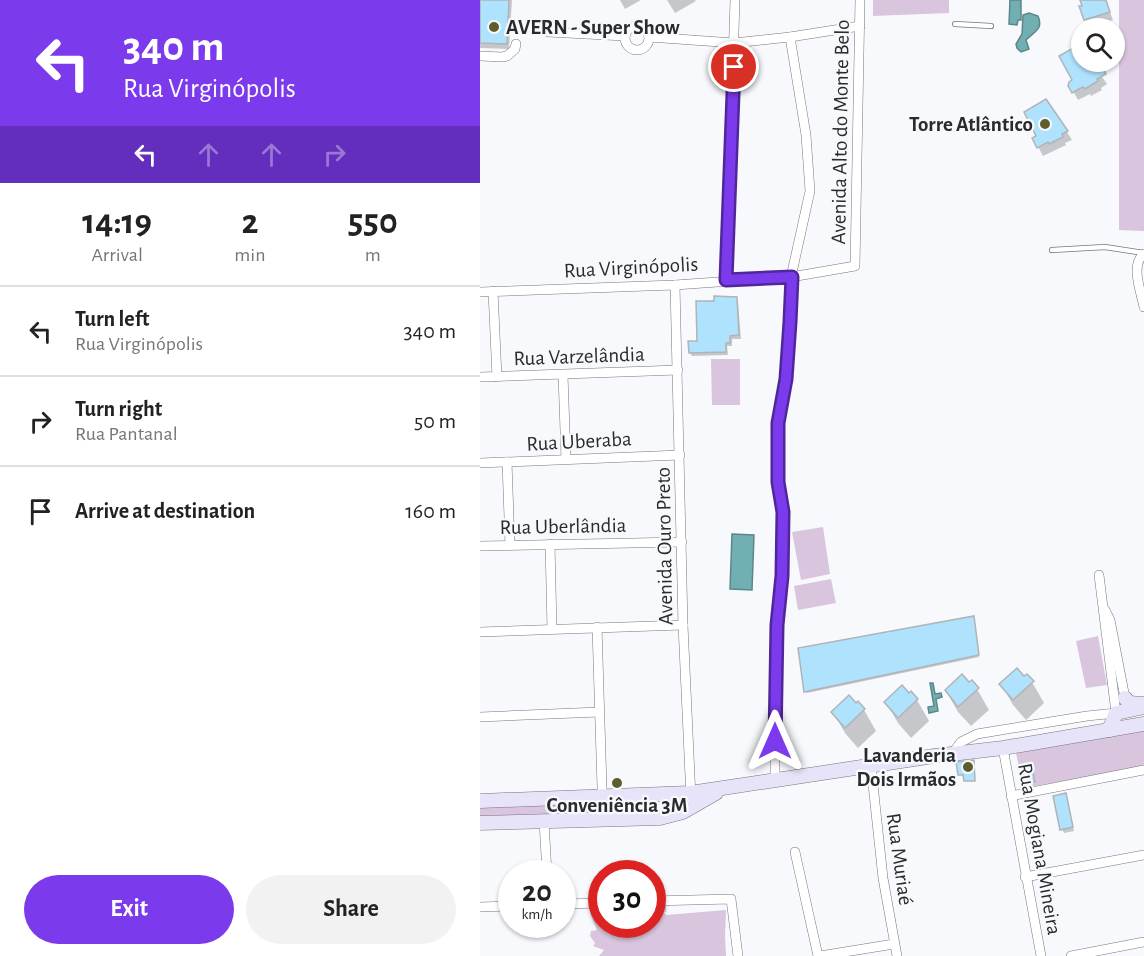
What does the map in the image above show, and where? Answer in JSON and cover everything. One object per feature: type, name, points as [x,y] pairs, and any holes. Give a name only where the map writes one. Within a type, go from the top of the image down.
[{"type":"main road","points":[[1125,698],[1129,703],[1144,706]]},
{"type":"main road","points":[[1116,729],[1119,712],[1144,706]]},
{"type":"main road","points":[[480,801],[690,793],[952,753],[1003,748],[1144,724]]},
{"type":"main road","points":[[480,823],[660,818],[692,807],[723,789]]},
{"type":"street","points":[[726,280],[735,0]]},
{"type":"street","name":"Avenida Alto do Monte Belo","points":[[855,266],[860,0]]},
{"type":"street","points":[[625,36],[631,28],[636,26],[644,28],[649,38]]},
{"type":"street","points":[[649,38],[734,43],[860,26]]},
{"type":"street","points":[[548,32],[625,36]]},
{"type":"street","points":[[625,36],[629,47],[639,50],[644,48],[649,38]]},
{"type":"street","points":[[775,779],[775,682],[783,544],[783,512],[778,482],[778,423],[788,356],[792,277],[810,191],[806,135],[790,37]]},
{"type":"street","points":[[480,56],[507,56],[515,49],[516,44]]},
{"type":"street","points":[[1144,253],[1139,258],[1137,266],[1144,307]]},
{"type":"street","name":"Rua Virginópolis","points":[[480,292],[675,285],[792,277],[855,266]]},
{"type":"street","name":"Avenida Ouro Preto","points":[[675,285],[683,625],[692,807]]},
{"type":"street","points":[[493,291],[497,377]]},
{"type":"street","name":"Rua Varzelândia","points":[[480,376],[678,370]]},
{"type":"street","points":[[563,375],[567,459]]},
{"type":"street","name":"Rua Uberaba","points":[[480,463],[680,455]]},
{"type":"street","points":[[507,462],[510,545]]},
{"type":"street","name":"Rua Uberlândia","points":[[480,546],[682,542]]},
{"type":"street","points":[[550,544],[552,629]]},
{"type":"street","points":[[1099,575],[1125,698]]},
{"type":"street","points":[[952,753],[961,742],[977,734],[1119,712],[1103,619],[1105,610]]},
{"type":"street","points":[[480,632],[683,625]]},
{"type":"street","points":[[597,627],[603,819]]},
{"type":"street","points":[[480,717],[599,712]]},
{"type":"street","name":"Rua Mogiana Mineira","points":[[1003,748],[1041,956]]},
{"type":"street","name":"Rua Muriaé","points":[[871,766],[883,878],[897,956]]},
{"type":"street","points":[[1011,796],[1144,770]]},
{"type":"street","points":[[544,822],[546,860]]},
{"type":"street","points":[[795,852],[819,956],[894,944]]},
{"type":"street","points":[[1025,877],[1144,855]]},
{"type":"street","points":[[666,901],[731,899],[738,956]]},
{"type":"street","points":[[480,907],[498,906]]},
{"type":"street","points":[[1071,956],[1144,942]]},
{"type":"street","points":[[1128,945],[1130,956]]},
{"type":"lane","points":[[955,24],[991,26]]},
{"type":"lane","points":[[1052,250],[1105,247],[1144,253]]},
{"type":"shaded area","points":[[873,0],[949,0],[949,13],[873,16]]},
{"type":"shaded area","points":[[1119,0],[1144,0],[1144,231],[1119,230],[1119,72],[1125,72],[1125,18],[1119,18]]},
{"type":"shaded area","points":[[711,359],[740,359],[740,405],[712,405]]},
{"type":"shaded area","points":[[823,527],[830,574],[801,580],[792,532]]},
{"type":"shaded area","points":[[831,579],[836,603],[798,610],[794,586]]},
{"type":"shaded area","points":[[1098,636],[1107,685],[1086,688],[1076,641]]},
{"type":"shaded area","points":[[1144,730],[1144,767],[1023,788],[1016,753]]},
{"type":"shaded area","points":[[592,802],[595,807],[591,814],[480,816],[480,804]]},
{"type":"shaded area","points":[[726,910],[726,956],[599,956],[604,950],[593,946],[595,943],[591,938],[666,938],[666,915]]},
{"type":"water","points":[[1010,0],[1021,0],[1021,20],[1018,20],[1017,25],[1009,24]]},
{"type":"water","points":[[1029,13],[1038,16],[1040,25],[1026,40],[1029,49],[1021,52],[1016,44],[1022,34],[1023,15]]},
{"type":"water","points":[[732,534],[754,535],[752,590],[730,589]]},
{"type":"water","points":[[930,683],[933,683],[935,694],[941,693],[942,697],[936,699],[938,711],[929,713],[928,707],[934,706]]},
{"type":"building","name":"AVERN - Super Show","points":[[480,0],[509,0],[507,44],[480,43]]},
{"type":"building","points":[[1080,0],[1106,0],[1110,12],[1083,18],[1079,6],[1082,6]]},
{"type":"building","points":[[1071,49],[1071,72],[1105,72],[1106,74],[1085,89],[1083,87],[1072,93],[1068,86],[1072,80],[1059,56]]},
{"type":"building","name":"Torre Atlântico","points":[[1046,99],[1068,131],[1062,134],[1063,137],[1037,148],[1032,138],[1036,136],[1024,112]]},
{"type":"building","points":[[714,296],[737,297],[739,335],[730,336],[730,343],[726,343],[726,352],[689,353],[688,341],[697,341],[696,301],[714,301]]},
{"type":"building","points":[[974,616],[979,655],[804,692],[798,648]]},
{"type":"building","points":[[1017,668],[1024,676],[1027,674],[1034,681],[1013,700],[999,684]]},
{"type":"building","points":[[962,674],[979,688],[958,707],[945,690]]},
{"type":"building","points":[[902,685],[918,699],[898,718],[884,702]]},
{"type":"building","points":[[849,695],[865,709],[845,728],[831,712]]},
{"type":"building","name":"Lavanderia Dois Irmãos","points":[[974,760],[975,781],[964,781],[963,775],[958,775],[956,762]]},
{"type":"building","points":[[1033,772],[1035,782],[1026,784],[1024,774]]},
{"type":"building","points":[[1066,793],[1073,827],[1060,830],[1053,796]]},
{"type":"place","name":"AVERN - Super Show","points":[[494,27]]},
{"type":"place","name":"Torre Atlântico","points":[[1045,124]]},
{"type":"place","name":"Lavanderia Dois Irmãos","points":[[968,767]]},
{"type":"place","name":"Conveniência 3M","points":[[617,783]]},
{"type":"route","points":[[734,67],[726,280],[792,277],[786,379],[778,423],[778,482],[783,512],[782,576],[775,682],[775,741]]}]
